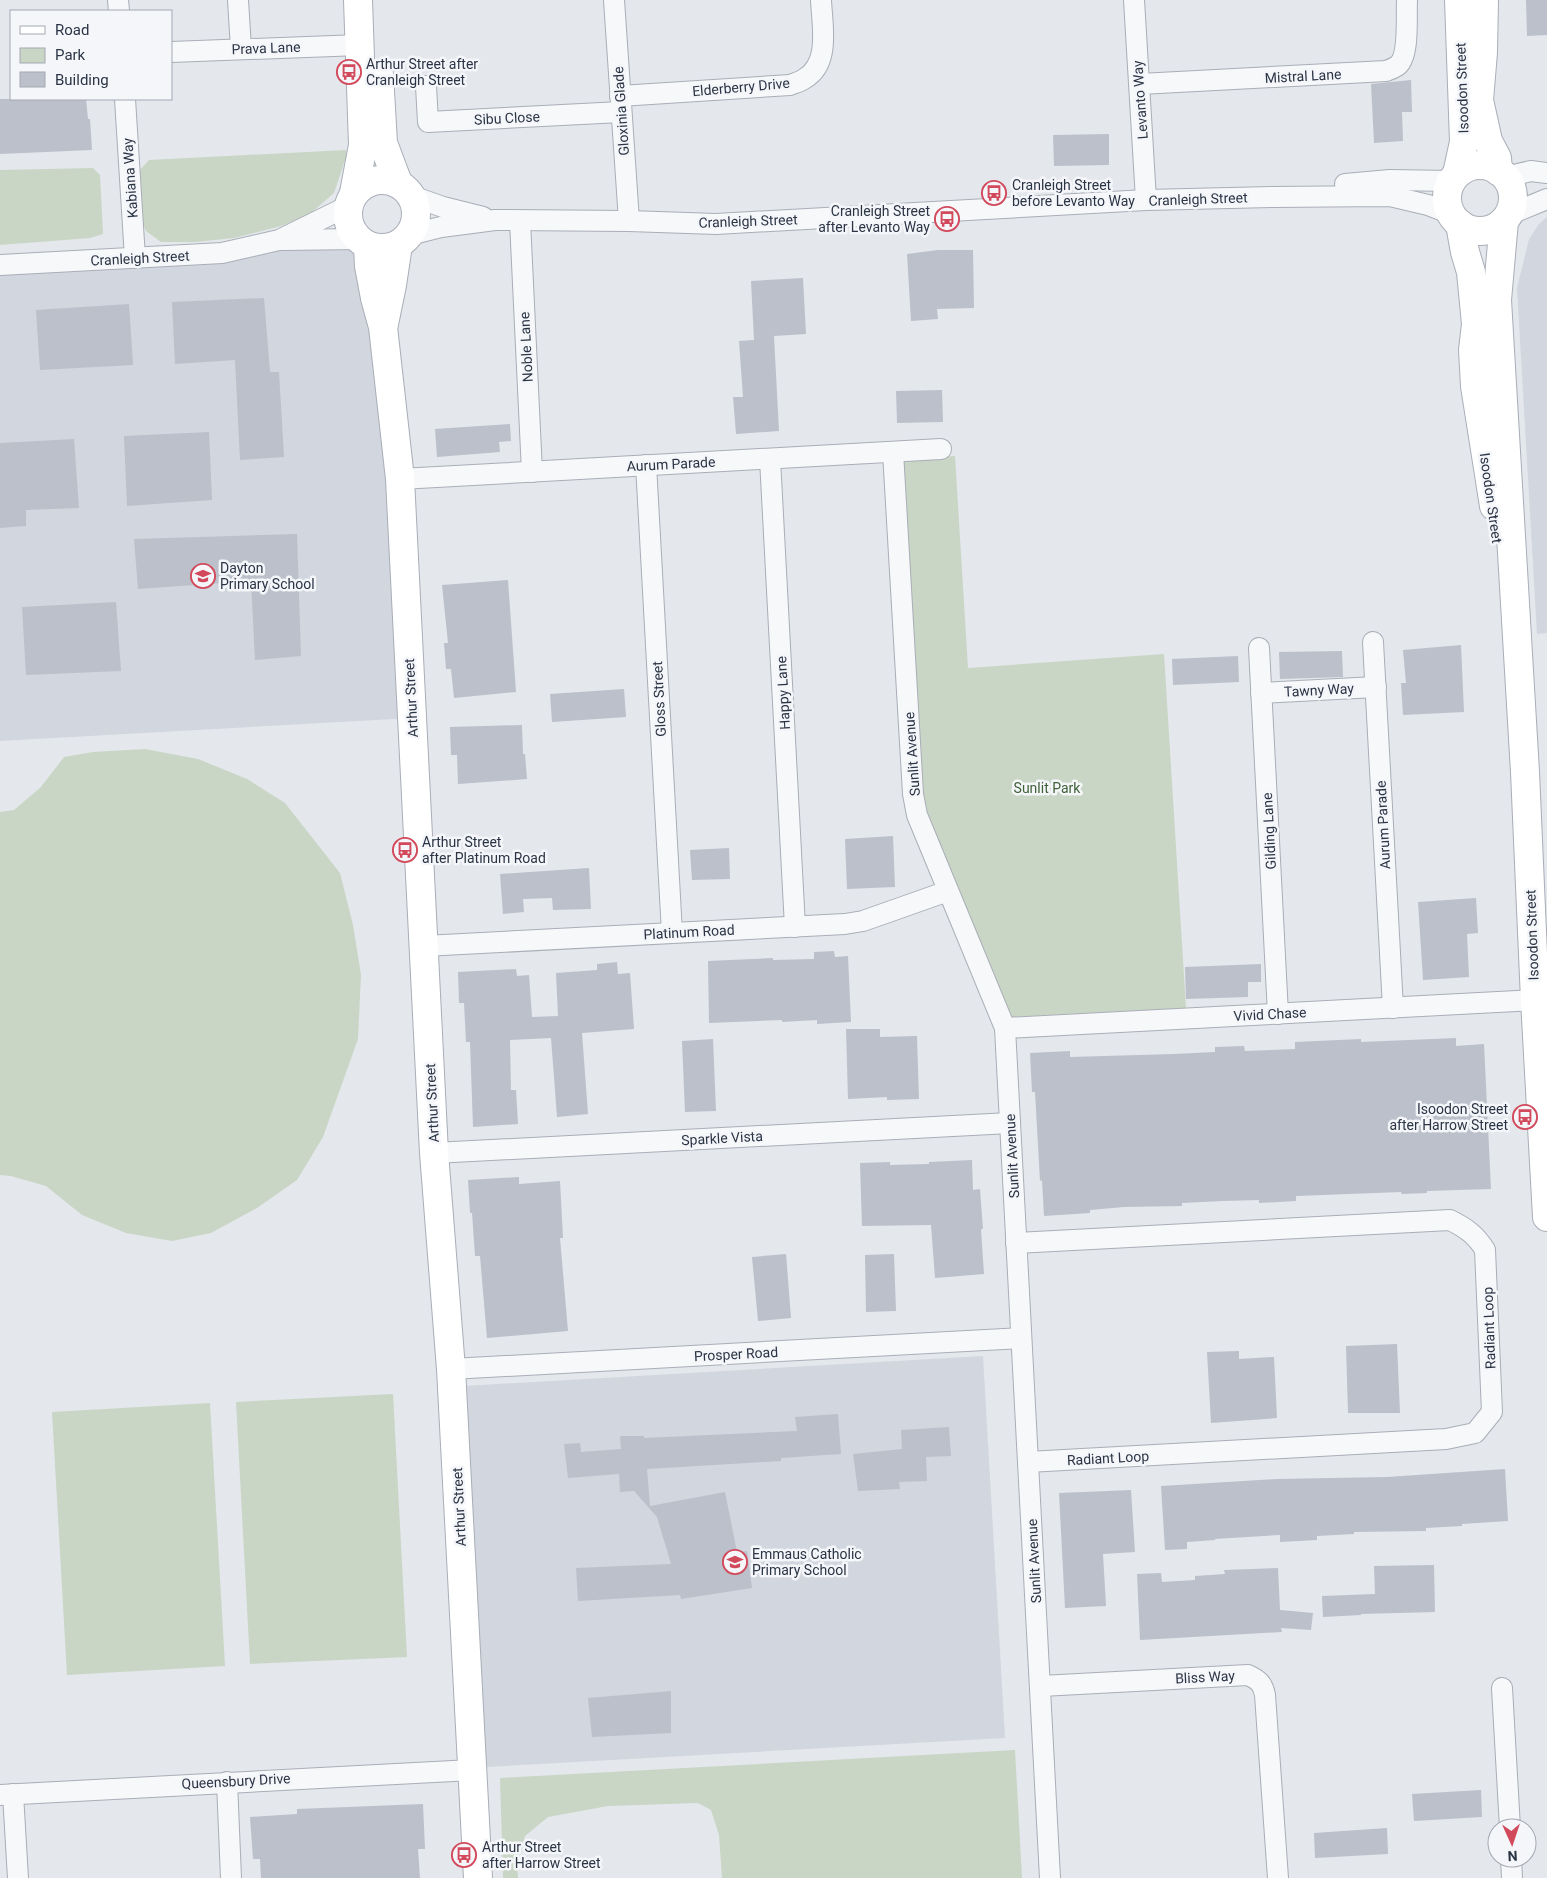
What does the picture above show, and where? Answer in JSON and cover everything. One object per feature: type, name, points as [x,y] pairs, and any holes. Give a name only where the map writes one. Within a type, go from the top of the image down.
[{"type":"street","points":[[238,0],[241,49]]},
{"type":"street","points":[[358,0],[363,145],[348,221],[350,228],[363,242],[383,248],[404,240],[413,229],[417,216],[383,142],[374,0]]},
{"type":"street","name":"Gloxinia Glade","points":[[614,0],[629,221]]},
{"type":"street","name":"Elderberry Drive","points":[[621,104],[790,85],[805,79],[815,70],[821,57],[823,43],[821,0]]},
{"type":"street","name":"Levanto Way","points":[[1134,0],[1146,200]]},
{"type":"street","name":"Mistral Lane","points":[[1140,84],[1386,71],[1397,66],[1402,60],[1406,49],[1407,0]]},
{"type":"street","name":"Isoodon Street","points":[[1459,0],[1464,142],[1447,198],[1471,272],[1476,324],[1474,350],[1475,386],[1499,537],[1498,598],[1500,630],[1525,772]]},
{"type":"street","name":"Isoodon Street","points":[[1484,0],[1483,52],[1479,100],[1488,140],[1512,193],[1512,202],[1506,218],[1497,300],[1525,772],[1547,1217]]},
{"type":"street","name":"Prava Lane","points":[[172,52],[360,45]]},
{"type":"street","name":"Sibu Close","points":[[426,86],[428,122],[621,104]]},
{"type":"street","name":"Kabiana Way","points":[[125,100],[136,258]]},
{"type":"street","points":[[1454,178],[1473,166],[1490,167],[1502,174],[1532,171],[1547,173]]},
{"type":"street","name":"Cranleigh Street","points":[[1272,197],[1316,185],[1454,178]]},
{"type":"street","points":[[351,200],[363,185],[375,180],[387,180],[405,190]]},
{"type":"street","name":"Cranleigh Street","points":[[405,190],[443,207],[495,220]]},
{"type":"street","name":"Cranleigh Street","points":[[404,240],[441,227],[495,220],[716,224],[1146,200],[1272,197],[1390,196],[1428,205],[1455,219]]},
{"type":"street","points":[[1455,219],[1472,230],[1479,231],[1492,228],[1506,218],[1547,199]]},
{"type":"street","name":"Cranleigh Street","points":[[278,240],[351,200]]},
{"type":"street","name":"Noble Lane","points":[[520,221],[532,472]]},
{"type":"street","name":"Cranleigh Street","points":[[0,265],[222,253],[278,240],[363,242]]},
{"type":"street","name":"Arthur Street","points":[[383,328],[404,240]]},
{"type":"street","name":"Arthur Street","points":[[363,242],[374,298],[383,328],[400,479],[434,1153],[451,1369],[478,1878]]},
{"type":"street","name":"Aurum Parade","points":[[400,479],[941,449]]},
{"type":"street","name":"Sunlit Avenue","points":[[893,452],[914,794],[917,814],[1005,1028],[1050,1878]]},
{"type":"street","name":"Happy Lane","points":[[770,459],[795,927]]},
{"type":"street","name":"Gloss Street","points":[[646,466],[672,933]]},
{"type":"street","name":"Aurum Parade","points":[[1374,642],[1393,1008]]},
{"type":"street","name":"Gilding Lane","points":[[1259,648],[1278,1014]]},
{"type":"street","name":"Tawny Way","points":[[1261,693],[1376,687]]},
{"type":"street","name":"Platinum Road","points":[[424,946],[845,924],[863,921],[948,891]]},
{"type":"street","name":"Vivid Chase","points":[[1005,1028],[1535,1000]]},
{"type":"street","name":"Sparkle Vista","points":[[434,1153],[1010,1123]]},
{"type":"street","name":"Radiant Loop","points":[[1016,1243],[1450,1220],[1466,1228],[1479,1239],[1485,1250],[1492,1412],[1475,1434],[1446,1440],[1028,1462]]},
{"type":"street","name":"Prosper Road","points":[[451,1369],[1021,1338]]},
{"type":"street","name":"Bliss Way","points":[[1041,1686],[1248,1675],[1257,1679],[1263,1685],[1265,1695],[1278,1878]]},
{"type":"street","points":[[1502,1688],[1509,1818]]},
{"type":"street","name":"Queensbury Drive","points":[[7,1794],[472,1770]]},
{"type":"street","points":[[227,1782],[231,1878]]},
{"type":"street","points":[[7,1794],[18,1878]]},
{"type":"shaded area","points":[[1547,217],[1547,633],[1537,634],[1517,288],[1529,239],[1539,224]]},
{"type":"shaded area","name":"Dayton Primary School","points":[[279,240],[368,246],[412,718],[0,741],[0,265]]},
{"type":"shaded area","name":"Emmaus Catholic Primary School","points":[[983,1356],[1005,1738],[486,1767],[464,1386]]},
{"type":"green space","points":[[346,150],[346,157],[334,193],[310,214],[281,226],[234,238],[196,242],[161,242],[146,231],[141,220],[139,171],[149,160]]},
{"type":"green space","points":[[93,168],[100,175],[103,234],[90,238],[0,245],[0,170]]},
{"type":"green space","name":"Sunlit Park","points":[[955,456],[968,668],[1164,654],[1186,1008],[1012,1017],[923,814],[901,460]]},
{"type":"green space","points":[[145,749],[198,759],[247,779],[285,803],[340,873],[353,925],[361,975],[358,1039],[323,1137],[297,1180],[257,1208],[211,1233],[172,1241],[126,1233],[82,1215],[46,1186],[11,1176],[0,1175],[0,812],[14,810],[41,787],[64,757],[93,752]]},
{"type":"green space","points":[[393,1394],[407,1657],[250,1664],[236,1402]]},
{"type":"green space","points":[[210,1403],[225,1666],[67,1675],[52,1412]]},
{"type":"green space","points":[[1015,1750],[1022,1878],[722,1878],[719,1835],[711,1810],[698,1803],[608,1806],[548,1817],[525,1836],[517,1862],[518,1878],[503,1878],[500,1778]]},
{"type":"building","points":[[1526,0],[1547,0],[1547,35],[1527,36]]},
{"type":"building","points":[[1411,80],[1412,112],[1402,112],[1403,141],[1374,143],[1371,84]]},
{"type":"building","points":[[0,99],[86,100],[88,119],[90,119],[92,150],[0,154]]},
{"type":"building","points":[[1109,134],[1109,165],[1054,166],[1053,135]]},
{"type":"building","points":[[938,250],[973,250],[974,308],[937,309],[938,319],[911,321],[907,254]]},
{"type":"building","points":[[803,278],[806,334],[774,336],[779,431],[736,434],[733,397],[743,397],[739,341],[754,340],[751,281]]},
{"type":"building","points":[[264,298],[270,372],[279,372],[284,457],[240,460],[235,360],[175,364],[172,302]]},
{"type":"building","points":[[129,304],[133,365],[40,370],[36,310]]},
{"type":"building","points":[[942,390],[943,422],[897,423],[896,391]]},
{"type":"building","points":[[510,424],[511,441],[499,442],[500,452],[437,457],[435,429]]},
{"type":"building","points":[[209,432],[212,500],[127,506],[124,436]]},
{"type":"building","points":[[74,439],[79,508],[26,510],[26,526],[0,528],[0,443]]},
{"type":"building","points":[[297,534],[301,656],[255,660],[251,581],[138,589],[134,539]]},
{"type":"building","points":[[508,580],[516,692],[454,698],[451,669],[446,669],[444,643],[448,643],[442,585]]},
{"type":"building","points":[[116,602],[121,671],[26,675],[22,607]]},
{"type":"building","points":[[1461,645],[1464,712],[1403,715],[1401,683],[1406,683],[1403,650]]},
{"type":"building","points":[[1342,651],[1343,677],[1280,679],[1279,652]]},
{"type":"building","points":[[1238,656],[1239,682],[1173,685],[1172,659]]},
{"type":"building","points":[[624,689],[626,717],[552,722],[550,694]]},
{"type":"building","points":[[522,725],[523,754],[525,754],[527,779],[458,784],[457,755],[451,755],[450,727]]},
{"type":"building","points":[[893,836],[895,887],[847,889],[845,839]]},
{"type":"building","points":[[729,848],[730,879],[692,880],[690,850]]},
{"type":"building","points":[[589,868],[591,909],[553,910],[552,898],[523,899],[524,912],[503,914],[500,874]]},
{"type":"building","points":[[1476,898],[1478,933],[1467,934],[1469,977],[1423,980],[1418,902]]},
{"type":"building","points":[[834,951],[835,957],[848,956],[851,1022],[817,1024],[817,1020],[782,1022],[782,1020],[709,1023],[708,961],[773,958],[773,960],[814,959],[814,952]]},
{"type":"building","points":[[617,962],[618,974],[630,973],[634,1029],[582,1033],[588,1114],[557,1117],[551,1038],[510,1040],[511,1090],[516,1090],[518,1124],[473,1127],[470,1042],[466,1042],[464,1003],[459,1003],[458,972],[516,969],[517,976],[529,975],[532,1017],[558,1016],[556,973],[597,970],[597,964]]},
{"type":"building","points":[[1261,964],[1261,982],[1248,982],[1248,997],[1186,999],[1185,967]]},
{"type":"building","points":[[846,1029],[880,1029],[880,1037],[917,1036],[919,1099],[887,1100],[887,1097],[848,1099]]},
{"type":"building","points":[[1456,1038],[1456,1046],[1484,1044],[1491,1189],[1427,1191],[1427,1193],[1402,1194],[1401,1192],[1296,1196],[1296,1201],[1259,1203],[1259,1200],[1182,1203],[1182,1206],[1124,1207],[1090,1210],[1090,1213],[1044,1216],[1035,1092],[1032,1092],[1030,1053],[1070,1051],[1070,1057],[1174,1054],[1215,1052],[1215,1047],[1244,1046],[1245,1051],[1295,1049],[1295,1042],[1361,1039],[1361,1042]]},
{"type":"building","points":[[713,1039],[716,1111],[685,1112],[682,1041]]},
{"type":"building","points":[[972,1160],[973,1190],[980,1189],[984,1274],[935,1278],[931,1225],[862,1226],[860,1163],[890,1162],[890,1165],[929,1164],[929,1162]]},
{"type":"building","points":[[519,1177],[519,1184],[560,1181],[563,1238],[560,1238],[568,1331],[487,1338],[480,1256],[475,1256],[468,1180]]},
{"type":"building","points":[[786,1254],[791,1318],[758,1321],[752,1257]]},
{"type":"building","points":[[894,1254],[896,1311],[866,1312],[865,1255]]},
{"type":"building","points":[[1397,1344],[1400,1413],[1348,1413],[1346,1346]]},
{"type":"building","points":[[1239,1351],[1239,1359],[1274,1357],[1277,1418],[1211,1423],[1207,1352]]},
{"type":"building","points":[[838,1414],[841,1454],[781,1458],[781,1461],[647,1469],[650,1506],[725,1492],[737,1552],[747,1551],[752,1588],[681,1599],[680,1595],[578,1601],[576,1568],[671,1564],[657,1517],[634,1491],[620,1492],[619,1474],[568,1478],[564,1444],[580,1443],[581,1452],[621,1449],[620,1436],[644,1436],[644,1438],[797,1431],[795,1417]]},
{"type":"building","points":[[949,1427],[951,1456],[926,1457],[927,1481],[899,1482],[900,1489],[858,1491],[853,1454],[902,1449],[901,1430]]},
{"type":"building","points":[[1505,1469],[1508,1521],[1426,1528],[1426,1531],[1354,1532],[1354,1534],[1317,1536],[1317,1540],[1280,1542],[1280,1535],[1215,1539],[1187,1542],[1187,1549],[1165,1550],[1161,1486],[1277,1479],[1387,1477]]},
{"type":"building","points":[[1131,1490],[1135,1552],[1103,1554],[1106,1606],[1065,1608],[1059,1493]]},
{"type":"building","points":[[1434,1565],[1435,1612],[1323,1617],[1322,1596],[1375,1594],[1374,1566]]},
{"type":"building","points":[[1278,1568],[1280,1610],[1313,1613],[1311,1630],[1281,1628],[1282,1632],[1140,1640],[1137,1574],[1161,1573],[1162,1582],[1195,1580],[1195,1576],[1225,1574],[1224,1570]]},
{"type":"building","points":[[671,1691],[671,1733],[592,1737],[588,1698]]},
{"type":"building","points":[[1481,1790],[1482,1817],[1414,1821],[1412,1794]]},
{"type":"building","points":[[423,1804],[425,1849],[418,1849],[420,1878],[261,1878],[260,1859],[253,1859],[250,1817],[297,1814],[297,1809]]},
{"type":"building","points":[[1387,1828],[1388,1854],[1315,1858],[1314,1833]]},
{"type":"place","name":"Arthur Street after Cranleigh Street","points":[[349,72]]},
{"type":"place","name":"Cranleigh Street before Levanto Way","points":[[994,193]]},
{"type":"place","name":"Cranleigh Street after Levanto Way","points":[[947,219]]},
{"type":"place","name":"Dayton Primary School","points":[[203,576]]},
{"type":"place","name":"Arthur Street after Platinum Road","points":[[405,850]]},
{"type":"place","name":"Isoodon Street after Harrow Street","points":[[1525,1117]]},
{"type":"place","name":"Emmaus Catholic Primary School","points":[[735,1562]]},
{"type":"place","name":"Arthur Street after Harrow Street","points":[[464,1855]]}]
